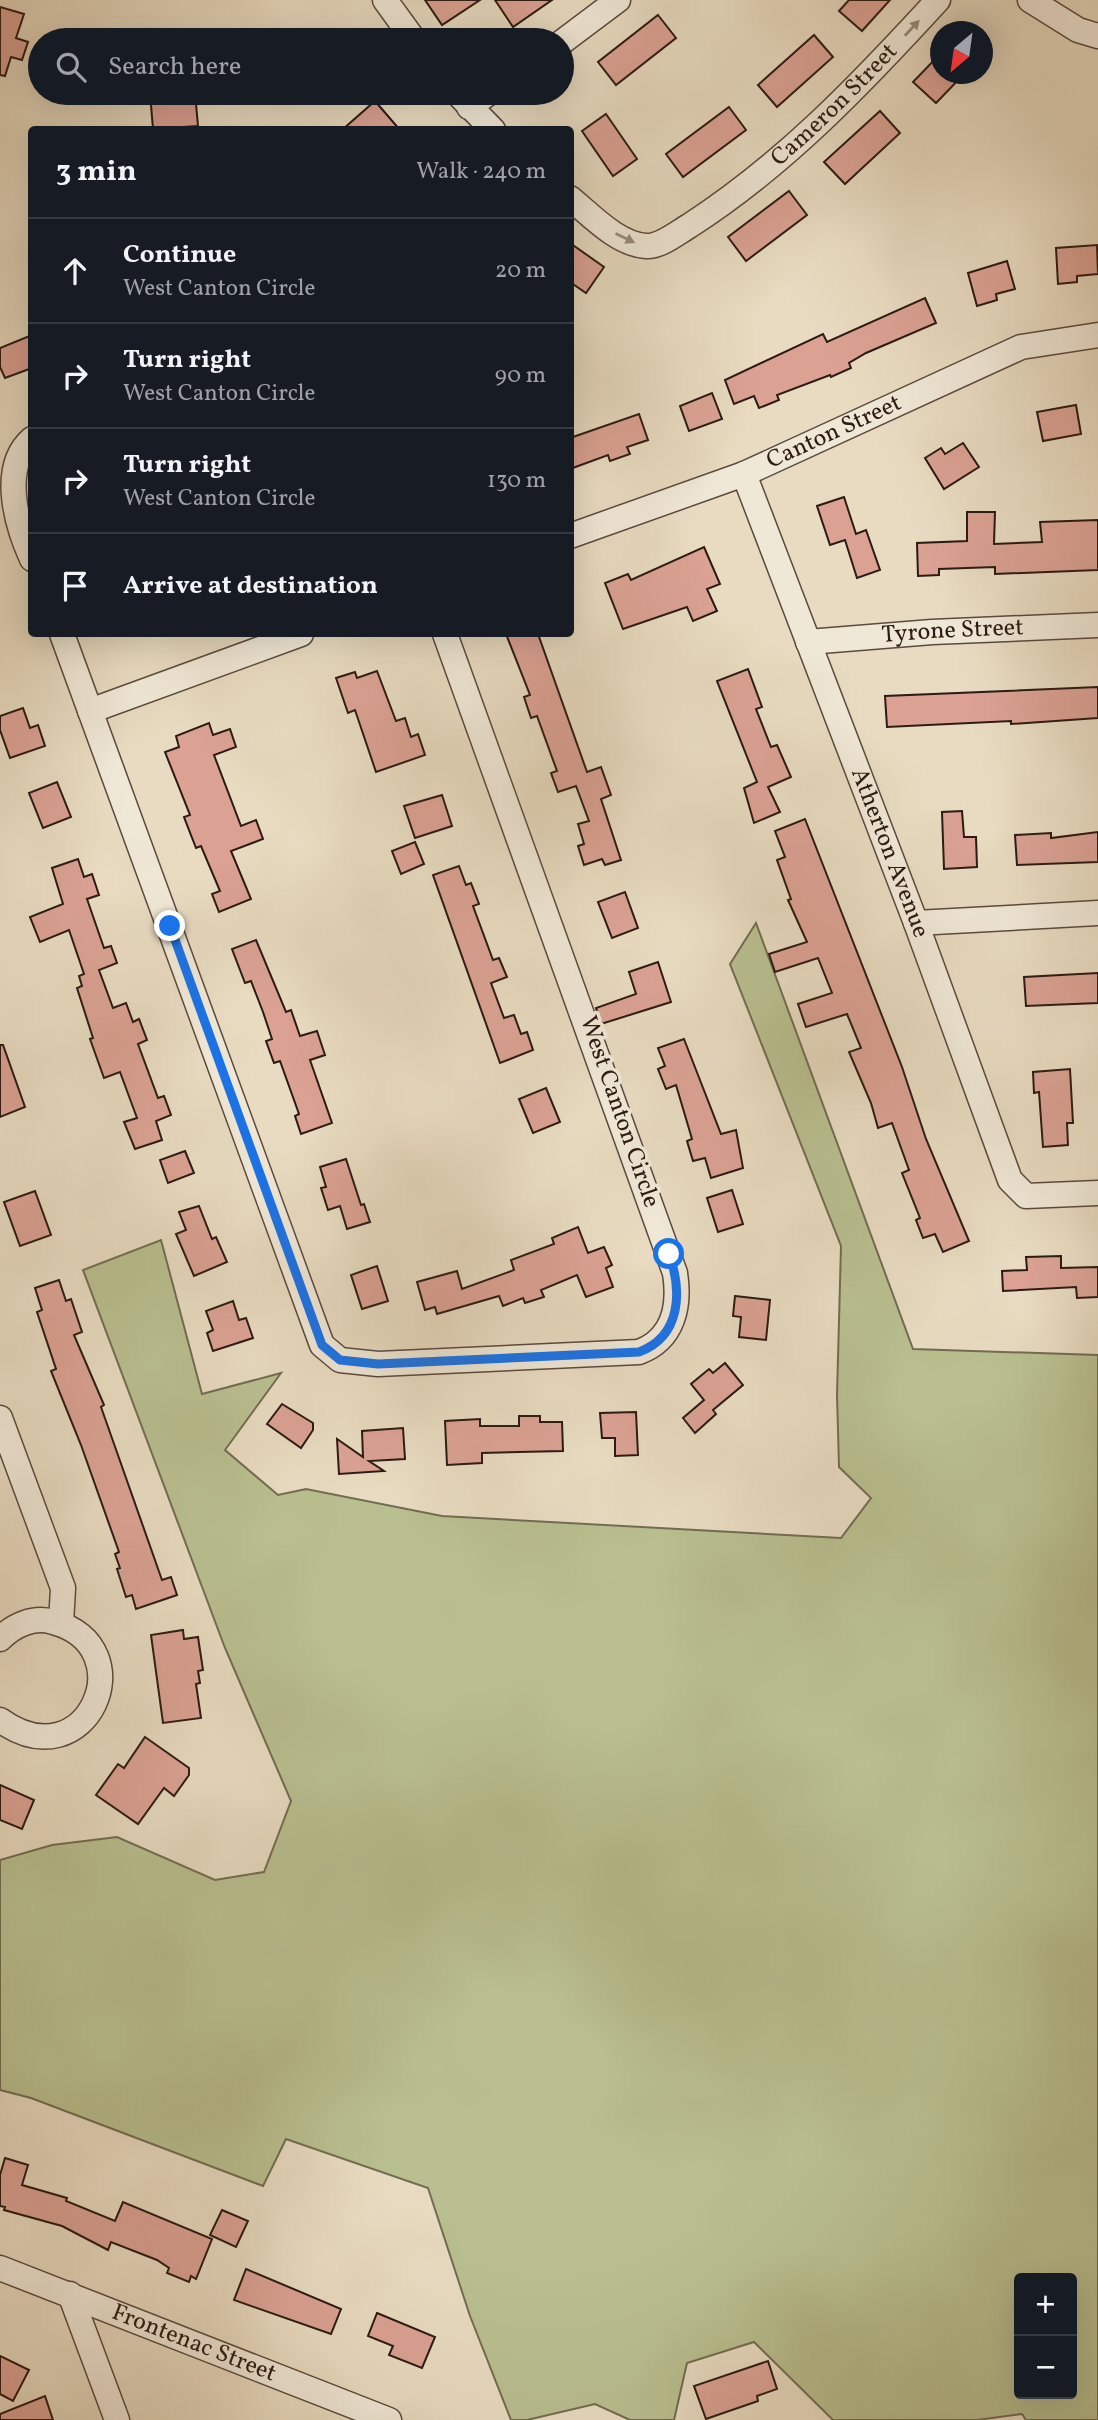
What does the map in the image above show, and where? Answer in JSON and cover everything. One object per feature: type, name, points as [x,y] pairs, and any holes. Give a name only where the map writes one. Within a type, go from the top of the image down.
[{"type":"street","points":[[385,0],[405,28]]},
{"type":"street","points":[[574,33],[618,0]]},
{"type":"street","name":"Cameron Street","points":[[574,201],[623,240],[647,247],[680,231],[757,177],[840,102],[938,0]]},
{"type":"street","points":[[1030,0],[1078,30],[1098,36]]},
{"type":"street","points":[[477,105],[490,126]]},
{"type":"street","name":"Canton Street","points":[[574,535],[744,474],[1021,347],[1098,335]]},
{"type":"street","points":[[28,444],[13,461],[11,474],[16,514],[28,548]]},
{"type":"street","name":"Atherton Avenue","points":[[744,474],[916,923],[1010,1180],[1026,1196],[1098,1193]]},
{"type":"street","name":"Tyrone Street","points":[[808,642],[932,632],[1098,625]]},
{"type":"street","name":"West Canton Circle","points":[[63,637],[322,1345],[340,1360],[378,1364],[639,1352],[660,1339],[674,1318],[678,1291],[676,1273],[446,637]]},
{"type":"street","points":[[90,711],[293,637]]},
{"type":"street","points":[[916,923],[1098,913]]},
{"type":"street","points":[[0,1418],[63,1588],[61,1624]]},
{"type":"street","points":[[0,1639],[9,1630],[27,1622],[48,1620],[61,1624],[83,1636],[94,1651],[100,1668],[101,1686],[96,1704],[85,1720],[71,1731],[53,1737],[35,1737],[17,1732],[0,1720]]},
{"type":"street","name":"Frontenac Street","points":[[0,2268],[390,2420]]},
{"type":"street","points":[[69,2294],[117,2420]]},
{"type":"green space","points":[[756,923],[913,1349],[1098,1355],[1098,2420],[1026,2420],[1022,2414],[977,2420],[833,2420],[754,2342],[687,2363],[674,2420],[630,2420],[595,2404],[527,2420],[511,2420],[470,2316],[428,2188],[286,2139],[263,2186],[31,2098],[0,2090],[0,1860],[52,1845],[117,1837],[215,1880],[264,1872],[291,1801],[225,1648],[83,1270],[161,1240],[202,1394],[281,1373],[225,1450],[278,1495],[306,1489],[442,1516],[841,1538],[871,1498],[839,1467],[837,1395],[841,1246],[730,964]]},
{"type":"building","points":[[425,0],[480,0],[442,25]]},
{"type":"building","points":[[495,0],[552,0],[513,27]]},
{"type":"building","points":[[849,0],[890,0],[862,31],[839,11]]},
{"type":"building","points":[[0,7],[24,14],[16,38],[28,42],[22,60],[11,57],[5,76],[0,75]]},
{"type":"building","points":[[658,15],[676,38],[616,85],[598,62]]},
{"type":"building","points":[[814,35],[833,57],[777,107],[758,85]]},
{"type":"building","points":[[930,64],[930,84],[954,84],[936,103],[913,82]]},
{"type":"building","points":[[151,105],[196,105],[198,126],[153,126]]},
{"type":"building","points":[[370,105],[378,105],[397,126],[347,126]]},
{"type":"building","points":[[729,107],[746,130],[683,177],[666,154]]},
{"type":"building","points":[[880,111],[900,133],[845,184],[824,162]]},
{"type":"building","points":[[606,114],[637,159],[613,176],[582,131]]},
{"type":"building","points":[[789,191],[807,215],[746,261],[728,237]]},
{"type":"building","points":[[1097,245],[1098,274],[1077,276],[1077,282],[1058,284],[1056,248]]},
{"type":"building","points":[[574,246],[604,267],[586,293],[574,285]]},
{"type":"building","points":[[1007,261],[1015,289],[996,294],[997,300],[977,306],[968,273]]},
{"type":"building","points":[[925,298],[936,323],[866,353],[849,363],[851,368],[777,395],[779,400],[759,408],[754,396],[734,404],[725,380],[823,334],[827,342]]},
{"type":"building","points":[[28,337],[28,369],[5,378],[0,367],[0,348]]},
{"type":"building","points":[[712,393],[722,419],[689,431],[680,406]]},
{"type":"building","points":[[1076,405],[1081,434],[1043,441],[1037,412]]},
{"type":"building","points":[[639,414],[648,440],[627,447],[630,454],[610,461],[608,455],[574,468],[574,437]]},
{"type":"building","points":[[963,443],[979,467],[944,489],[925,458],[941,448],[945,454]]},
{"type":"building","points":[[844,497],[856,534],[866,530],[880,570],[857,578],[845,540],[830,545],[817,506]]},
{"type":"building","points":[[967,512],[995,512],[994,544],[1042,542],[1040,522],[1098,520],[1098,570],[995,574],[995,567],[939,569],[939,575],[918,576],[917,543],[967,541]]},
{"type":"building","points":[[704,547],[720,584],[707,589],[717,611],[693,621],[687,607],[623,629],[605,583],[628,574],[631,580]]},
{"type":"building","points":[[507,637],[539,637],[587,772],[601,767],[611,795],[601,799],[621,860],[605,865],[602,859],[584,865],[578,846],[584,844],[578,824],[589,821],[576,786],[558,792],[551,773],[557,771],[537,716],[531,718],[524,697],[530,695]]},
{"type":"building","points":[[748,669],[762,707],[756,709],[771,747],[777,745],[791,777],[768,787],[780,812],[754,823],[744,788],[757,782],[717,681]]},
{"type":"building","points":[[377,671],[396,721],[405,718],[411,737],[418,734],[425,755],[376,772],[355,710],[348,713],[336,678],[355,672],[357,678]]},
{"type":"building","points":[[1098,687],[1098,718],[1011,724],[1011,721],[887,727],[885,696]]},
{"type":"building","points":[[23,708],[30,728],[38,725],[45,746],[10,758],[0,730],[0,716]]},
{"type":"building","points":[[209,723],[213,735],[230,729],[236,747],[214,755],[241,826],[256,820],[263,839],[231,851],[251,899],[219,912],[212,894],[220,891],[201,846],[196,848],[184,817],[190,815],[165,752],[179,747],[176,736]]},
{"type":"building","points":[[57,782],[71,817],[43,828],[29,793]]},
{"type":"building","points":[[442,795],[452,826],[415,838],[404,806]]},
{"type":"building","points":[[962,811],[964,837],[976,837],[977,867],[944,869],[942,812]]},
{"type":"building","points":[[805,819],[902,1067],[926,1139],[969,1241],[943,1252],[935,1234],[923,1238],[916,1220],[920,1218],[902,1173],[909,1170],[892,1123],[878,1128],[871,1103],[849,1052],[861,1048],[847,1014],[806,1027],[798,1004],[832,993],[818,958],[775,972],[769,954],[807,942],[788,900],[791,899],[777,860],[785,857],[775,831]]},
{"type":"building","points":[[1098,832],[1098,862],[1017,865],[1015,835],[1051,833],[1051,838]]},
{"type":"building","points":[[415,842],[424,864],[401,874],[392,851]]},
{"type":"building","points":[[78,859],[84,877],[92,874],[99,895],[87,899],[104,948],[111,946],[117,963],[99,970],[113,1008],[126,1003],[133,1022],[139,1019],[147,1040],[138,1044],[158,1098],[164,1096],[171,1115],[156,1121],[162,1140],[135,1149],[124,1122],[137,1118],[120,1072],[104,1078],[90,1039],[93,1038],[77,988],[82,986],[79,976],[84,974],[69,930],[40,942],[30,917],[63,904],[52,868]]},
{"type":"building","points":[[459,866],[466,885],[471,883],[479,904],[473,906],[493,960],[499,958],[507,977],[491,983],[504,1018],[514,1015],[521,1034],[527,1032],[533,1050],[500,1063],[433,875]]},
{"type":"building","points":[[625,892],[638,928],[612,938],[598,902]]},
{"type":"building","points":[[256,940],[286,1012],[291,1010],[300,1036],[317,1031],[325,1055],[310,1060],[332,1123],[301,1134],[295,1116],[299,1114],[280,1061],[274,1063],[266,1041],[272,1039],[263,1012],[251,981],[245,983],[232,949]]},
{"type":"building","points":[[658,962],[671,1002],[601,1024],[596,1008],[636,994],[629,972]]},
{"type":"building","points":[[1098,973],[1098,1003],[1026,1006],[1024,977]]},
{"type":"building","points":[[684,1039],[721,1134],[736,1130],[743,1168],[711,1178],[705,1158],[693,1161],[687,1141],[692,1139],[676,1085],[666,1089],[658,1069],[665,1066],[658,1048]]},
{"type":"building","points":[[0,1045],[3,1045],[25,1107],[0,1117]]},
{"type":"building","points":[[1070,1069],[1073,1123],[1067,1123],[1068,1145],[1043,1147],[1039,1092],[1034,1093],[1033,1072]]},
{"type":"building","points":[[546,1088],[560,1122],[533,1133],[519,1099]]},
{"type":"building","points":[[185,1151],[194,1173],[168,1183],[160,1160]]},
{"type":"building","points":[[346,1159],[361,1205],[364,1204],[370,1222],[347,1229],[340,1206],[328,1210],[321,1188],[326,1187],[320,1167]]},
{"type":"building","points":[[732,1190],[743,1224],[718,1232],[707,1198]]},
{"type":"building","points":[[35,1191],[51,1235],[20,1246],[4,1202]]},
{"type":"building","points":[[199,1206],[212,1239],[216,1237],[227,1262],[194,1276],[176,1234],[186,1230],[179,1212]]},
{"type":"building","points":[[578,1227],[588,1253],[604,1247],[612,1265],[606,1268],[613,1287],[586,1297],[577,1275],[541,1290],[544,1297],[525,1303],[523,1298],[503,1306],[499,1296],[437,1314],[435,1307],[425,1310],[417,1282],[457,1271],[462,1289],[514,1270],[511,1260],[554,1244],[552,1238]]},
{"type":"building","points":[[1061,1256],[1061,1268],[1098,1267],[1098,1297],[1077,1298],[1076,1287],[1003,1291],[1002,1271],[1027,1270],[1026,1257]]},
{"type":"building","points":[[377,1266],[388,1301],[362,1309],[351,1275]]},
{"type":"building","points":[[59,1280],[66,1301],[71,1299],[82,1332],[74,1335],[104,1405],[101,1407],[162,1580],[171,1577],[177,1595],[136,1609],[132,1595],[126,1597],[117,1569],[120,1568],[115,1554],[119,1552],[51,1371],[56,1369],[37,1312],[42,1310],[35,1288]]},
{"type":"building","points":[[735,1296],[770,1300],[766,1340],[739,1337],[741,1317],[733,1316]]},
{"type":"building","points":[[233,1301],[239,1320],[246,1318],[253,1338],[213,1351],[207,1333],[213,1330],[206,1311]]},
{"type":"building","points":[[725,1363],[743,1385],[713,1410],[716,1414],[695,1433],[683,1418],[704,1400],[691,1384],[709,1369],[713,1373]]},
{"type":"building","points":[[282,1404],[313,1423],[313,1430],[301,1448],[267,1424]]},
{"type":"building","points":[[636,1412],[638,1455],[615,1456],[615,1438],[602,1438],[600,1413]]},
{"type":"building","points":[[519,1416],[540,1416],[540,1422],[562,1422],[563,1451],[482,1453],[482,1463],[447,1465],[445,1421],[480,1419],[480,1426],[519,1426]]},
{"type":"building","points":[[403,1428],[405,1459],[369,1461],[384,1471],[339,1474],[337,1439],[363,1457],[362,1431]]},
{"type":"building","points":[[183,1630],[184,1639],[198,1637],[203,1670],[198,1671],[200,1683],[196,1684],[201,1718],[163,1723],[151,1635]]},
{"type":"building","points":[[145,1737],[189,1768],[189,1775],[174,1796],[164,1788],[138,1824],[96,1795],[118,1764],[124,1768]]},
{"type":"building","points":[[0,1785],[34,1800],[22,1829],[0,1820]]},
{"type":"building","points":[[5,2158],[28,2165],[22,2185],[67,2198],[66,2201],[115,2221],[123,2202],[212,2239],[196,2279],[191,2276],[189,2282],[167,2273],[169,2268],[157,2260],[111,2242],[108,2250],[62,2226],[4,2210],[5,2207],[0,2206],[0,2175]]},
{"type":"building","points":[[222,2210],[248,2221],[236,2247],[210,2235]]},
{"type":"building","points":[[246,2269],[341,2309],[331,2334],[234,2300]]},
{"type":"building","points":[[377,2313],[435,2337],[422,2368],[389,2355],[393,2346],[368,2336]]},
{"type":"building","points":[[0,2356],[29,2370],[13,2401],[0,2394]]},
{"type":"building","points":[[768,2361],[777,2389],[757,2396],[758,2401],[706,2419],[694,2386]]},
{"type":"building","points":[[45,2396],[53,2420],[0,2420],[0,2414]]},
{"type":"route","points":[[170,926],[322,1345],[340,1360],[378,1364],[639,1352],[660,1339],[674,1318],[678,1291],[676,1273],[669,1254]]}]
